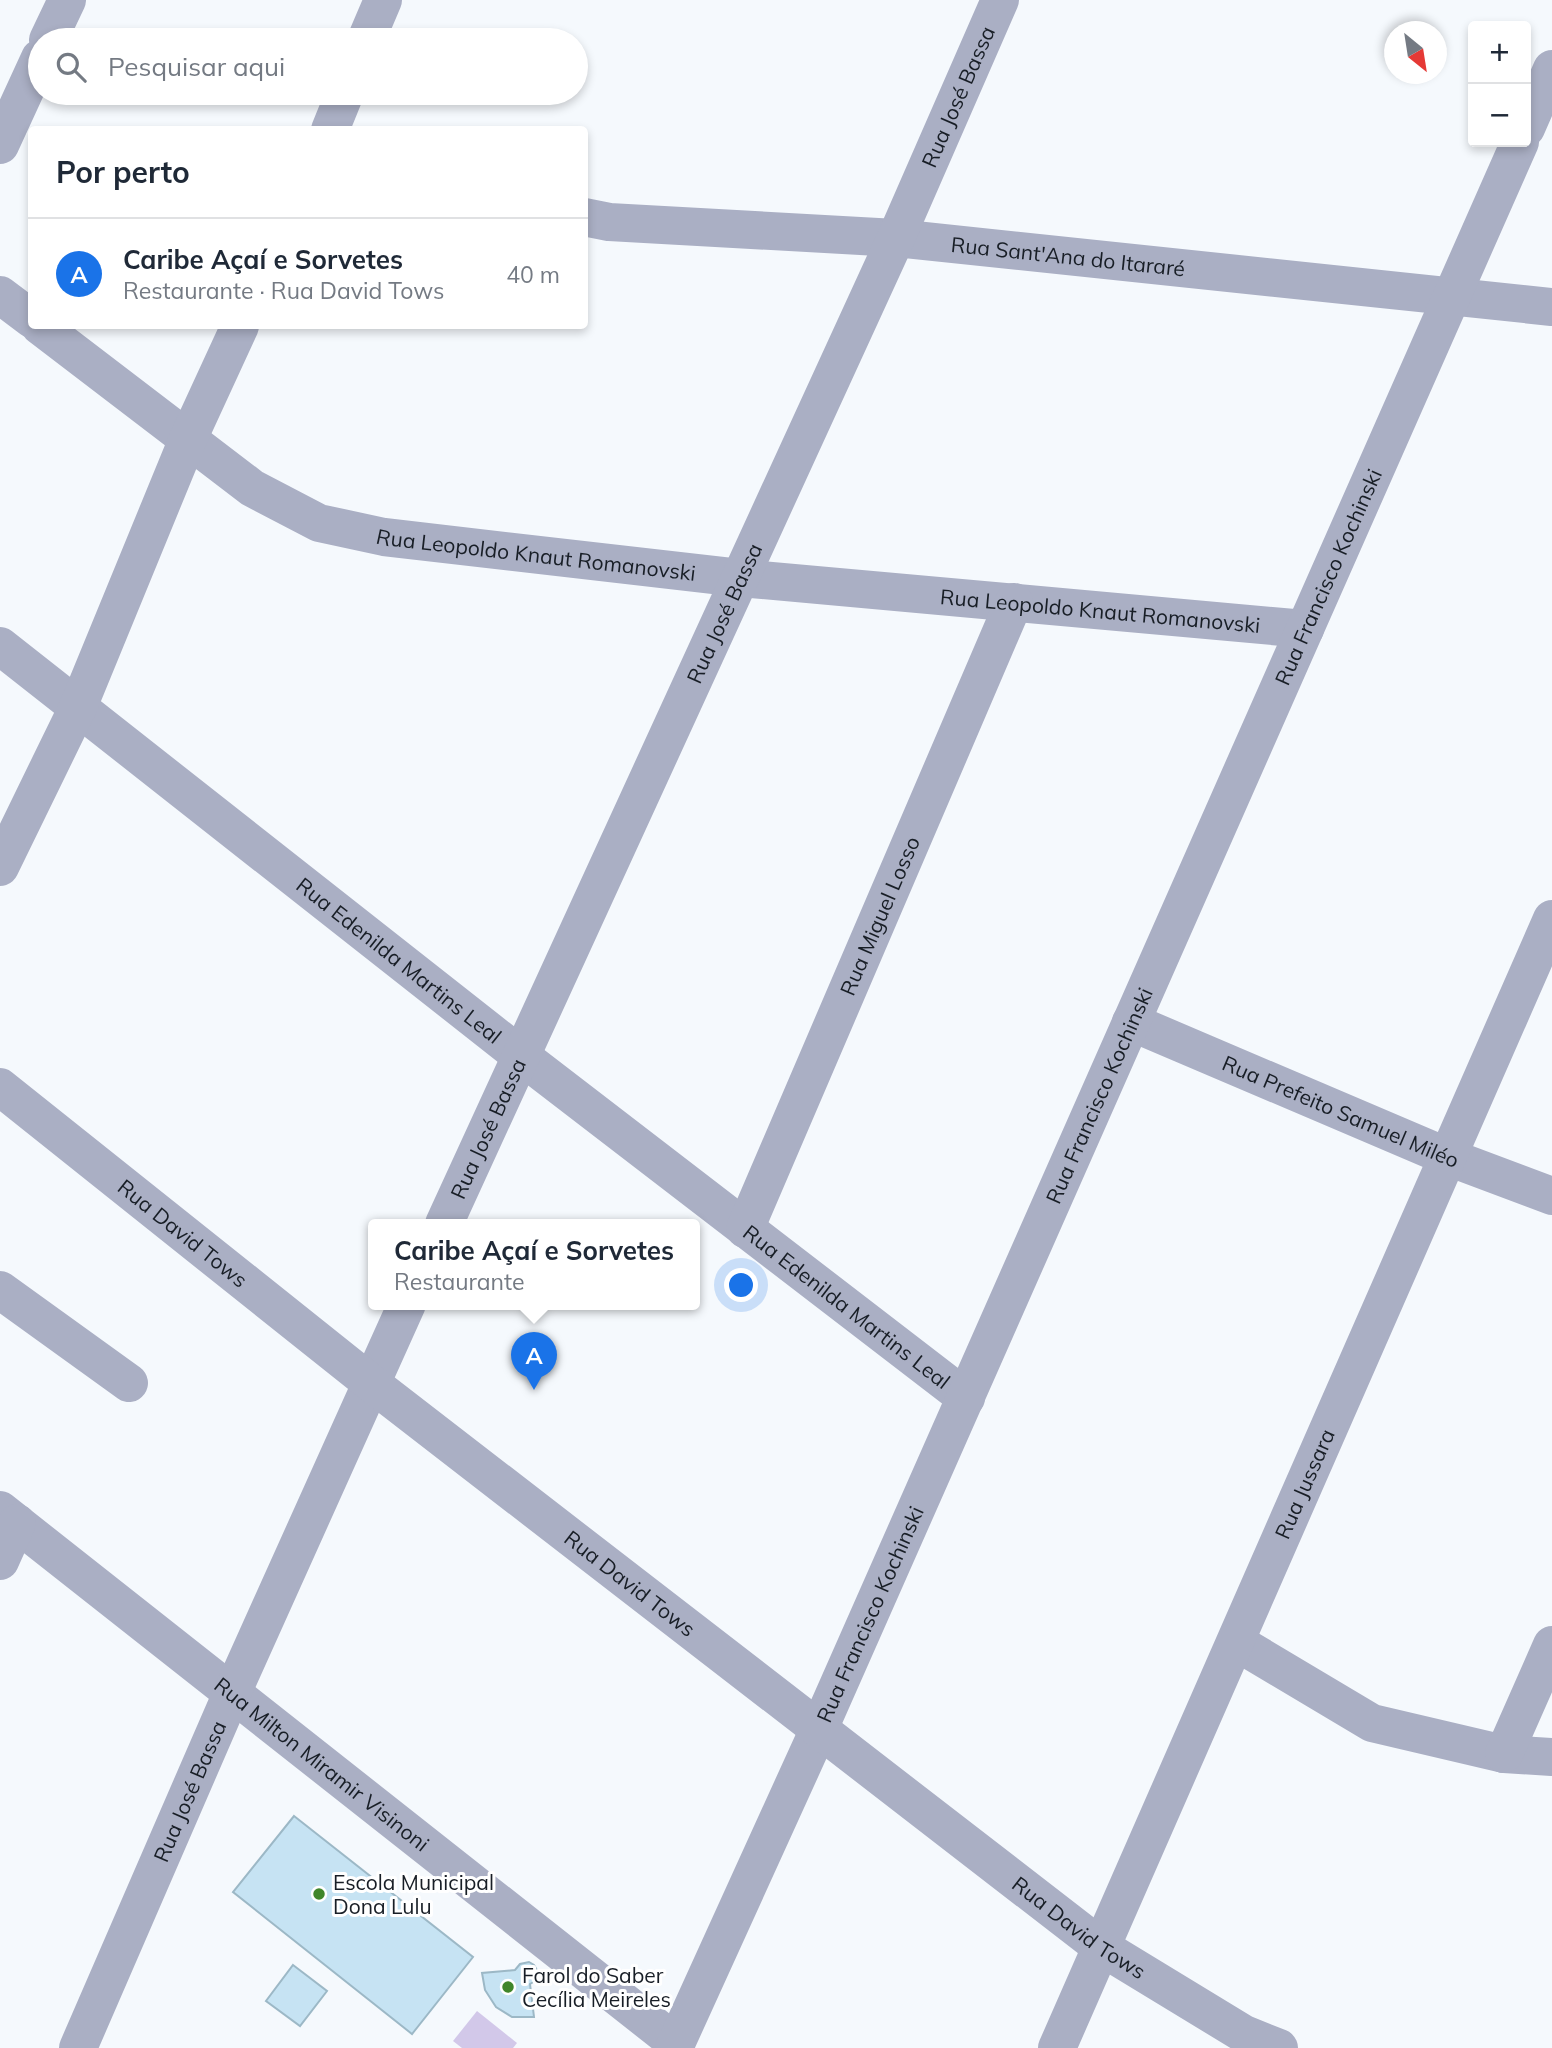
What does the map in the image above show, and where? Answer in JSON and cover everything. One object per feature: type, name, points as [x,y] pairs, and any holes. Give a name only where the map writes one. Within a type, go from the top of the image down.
[{"type":"street","points":[[54,28],[67,0]]},
{"type":"street","points":[[371,28],[383,0]]},
{"type":"street","name":"Rua José Bassa","points":[[446,1219],[895,238],[1000,0]]},
{"type":"street","points":[[1531,117],[1552,69]]},
{"type":"street","points":[[0,145],[28,84]]},
{"type":"street","points":[[332,126],[340,105]]},
{"type":"street","name":"Rua Francisco Kochinski","points":[[675,2046],[966,1398],[1518,147]]},
{"type":"street","name":"Rua Sant'Ana do Itararé","points":[[588,218],[609,222],[895,238],[1552,307]]},
{"type":"street","points":[[0,295],[28,316]]},
{"type":"street","name":"Rua Leopoldo Knaut Romanovski","points":[[44,329],[252,488],[319,523],[384,537],[740,578],[1305,629]]},
{"type":"street","points":[[0,867],[78,707],[188,439],[239,329]]},
{"type":"street","name":"Rua Miguel Losso","points":[[745,1229],[1014,603]]},
{"type":"street","name":"Rua Edenilda Martins Leal","points":[[0,646],[521,1056],[966,1398]]},
{"type":"street","name":"Rua Jussara","points":[[1057,2048],[1552,919]]},
{"type":"street","name":"Rua Prefeito Samuel Miléo","points":[[1131,1022],[1448,1157],[1552,1196]]},
{"type":"street","name":"Rua David Tows","points":[[0,1087],[371,1383],[1101,1947],[1244,2034],[1279,2048]]},
{"type":"street","points":[[0,1290],[129,1383]]},
{"type":"street","name":"Rua José Bassa","points":[[78,2048],[232,1693],[404,1310]]},
{"type":"street","points":[[0,1561],[8,1516]]},
{"type":"street","name":"Rua Milton Miramir Visinoni","points":[[8,1516],[675,2046]]},
{"type":"street","points":[[1236,1642],[1372,1723],[1504,1754],[1552,1757]]},
{"type":"street","points":[[1504,1754],[1552,1645]]},
{"type":"shaded area","points":[[477,2011],[517,2043],[513,2048],[462,2048],[453,2041]]},
{"type":"building","points":[[294,1816],[473,1957],[412,2034],[233,1892]]},
{"type":"building","name":"Farol do Saber Cecília Meireles","points":[[529,1962],[538,1972],[537,1980],[530,1984],[534,2017],[512,2017],[496,2007],[485,1990],[482,1973],[515,1970],[520,1964]]},
{"type":"building","points":[[293,1965],[327,1991],[300,2026],[266,2001]]},
{"type":"place","name":"Caribe Açaí e Sorvetes","points":[[534,1390]]},
{"type":"place","name":"Escola Municipal Dona Lulu","points":[[319,1894]]},
{"type":"place","name":"Farol do Saber Cecília Meireles","points":[[508,1987]]}]
